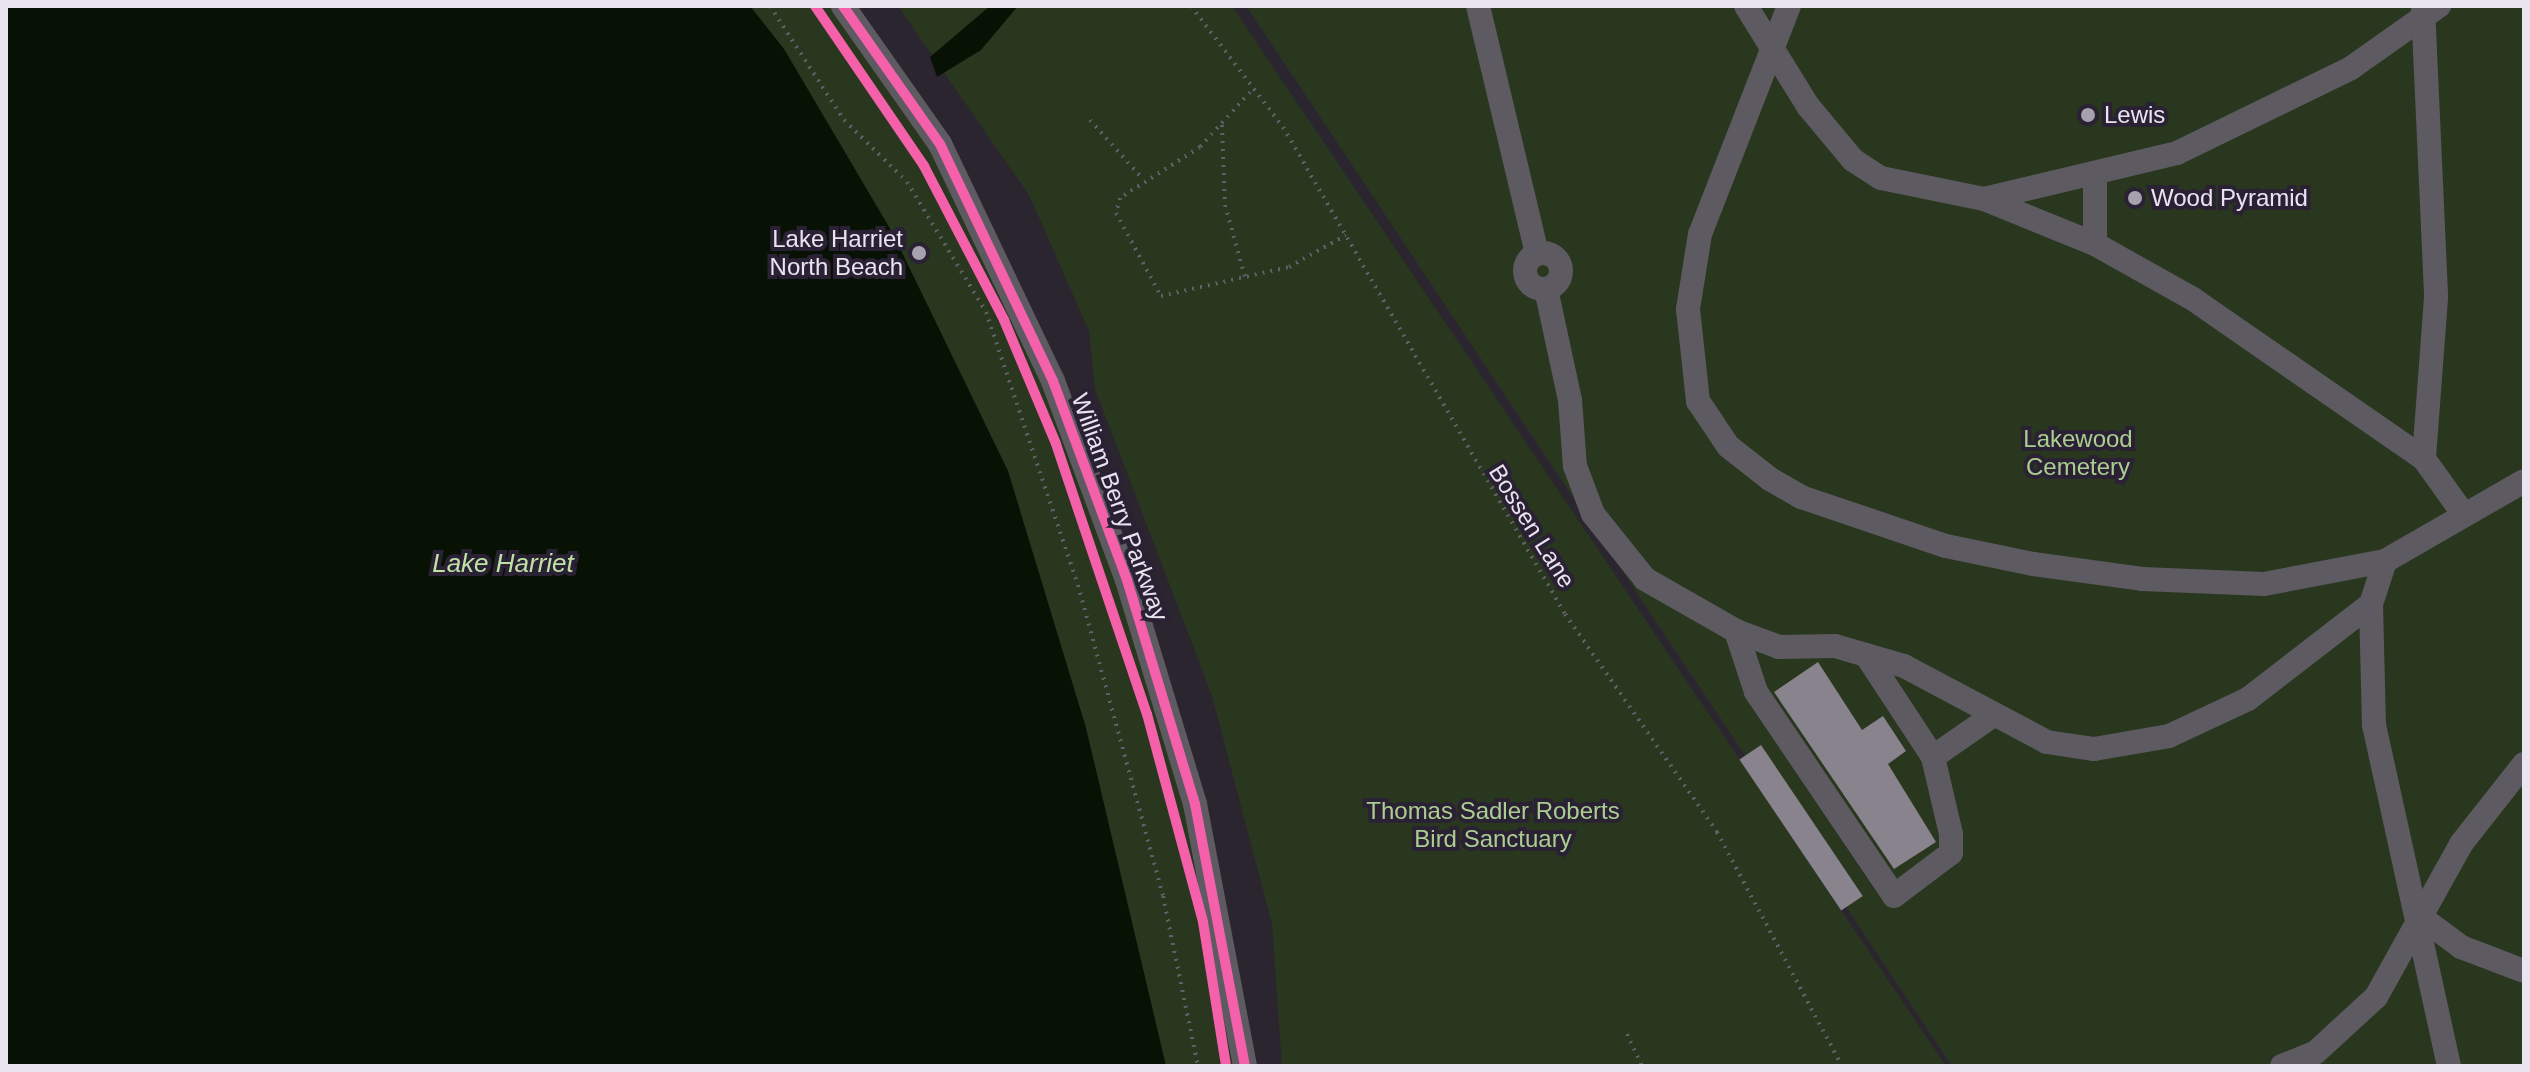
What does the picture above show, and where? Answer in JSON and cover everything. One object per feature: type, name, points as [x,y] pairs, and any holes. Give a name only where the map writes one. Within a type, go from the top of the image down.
[{"type":"street","name":"William Berry Parkway","points":[[843,6],[940,144],[1053,381],[1127,580],[1195,804],[1245,1066]]},
{"type":"street","points":[[1478,6],[1537,253],[1528,260],[1526,278],[1546,289],[1570,400],[1575,466],[1593,514],[1645,579],[1736,631],[1779,647],[1835,646],[1904,666],[1992,716],[2047,742],[2094,749],[2169,736],[2273,683],[2371,604]]},
{"type":"street","points":[[1746,6],[1776,47],[1808,106],[1853,160],[1905,185],[1984,199],[2095,244],[2275,351],[2424,459],[2462,512]]},
{"type":"street","points":[[1789,6],[1776,47],[1700,234],[1688,309],[1698,401],[1728,446],[1801,497],[1946,546],[2033,564],[2142,579],[2264,584],[2385,561],[2462,512],[2524,481]]},
{"type":"street","points":[[1984,199],[2177,153],[2351,68],[2428,10]]},
{"type":"street","points":[[2424,459],[2436,298],[2428,10]]},
{"type":"street","points":[[2095,173],[2095,244]]},
{"type":"street","points":[[2385,561],[2371,604],[2374,725],[2422,918],[2449,1066]]},
{"type":"street","points":[[1736,631],[1756,692],[1886,894],[1894,896],[1951,853],[1933,757],[1866,655]]},
{"type":"street","points":[[1933,757],[1992,716]]},
{"type":"street","points":[[2282,1066],[2347,1029],[2376,997],[2461,844],[2524,764]]},
{"type":"street","points":[[2422,918],[2461,947],[2524,971]]},
{"type":"path","points":[[770,6],[844,120],[907,182],[986,312],[1078,585],[1163,896],[1198,1066]]},
{"type":"path","points":[[1250,92],[1200,147],[1142,178],[1116,213],[1161,296],[1289,267],[1346,235]]},
{"type":"path","points":[[1090,120],[1142,178]]},
{"type":"path","points":[[1222,123],[1225,205],[1245,277]]},
{"type":"path","points":[[975,264],[1010,334]]},
{"type":"path","points":[[1627,1034],[1642,1066]]},
{"type":"green space","points":[[750,6],[843,6],[992,241],[1157,674],[1245,1066],[1166,1066],[1086,728],[1008,471],[892,232],[784,49]]},
{"type":"green space","name":"Thomas Sadler Roberts Bird Sanctuary","points":[[898,6],[1232,6],[1946,1066],[1282,1066],[1272,924],[1212,696],[1095,389],[1089,331],[1029,195]]},
{"type":"green space","name":"Lakewood Cemetery","points":[[1246,6],[2524,6],[2524,1066],[1952,1066]]},
{"type":"water","name":"Lake Harriet","points":[[6,6],[750,6],[784,49],[892,232],[1008,471],[1086,728],[1166,1066],[6,1066]]},
{"type":"water","points":[[990,6],[1018,6],[981,50],[937,77],[930,57]]},
{"type":"building","name":"Wood Pyramid","points":[[2137,187],[2146,200],[2134,209],[2125,196]]},
{"type":"building","points":[[1818,662],[1862,730],[1883,716],[1906,751],[1888,764],[1936,842],[1894,869],[1774,692]]},
{"type":"building","points":[[1761,745],[1863,896],[1841,910],[1739,760]]},
{"type":"cycle path","points":[[815,6],[924,166],[1004,320],[1056,444],[1147,714],[1203,922],[1226,1066]]},
{"type":"cycle path","points":[[843,6],[940,144],[1053,381],[1127,580],[1195,804],[1245,1066]]},
{"type":"place","name":"Lewis","points":[[2088,115]]},
{"type":"place","name":"Wood Pyramid","points":[[2135,198]]},
{"type":"place","name":"Lake Harriet North Beach","points":[[919,253]]}]
